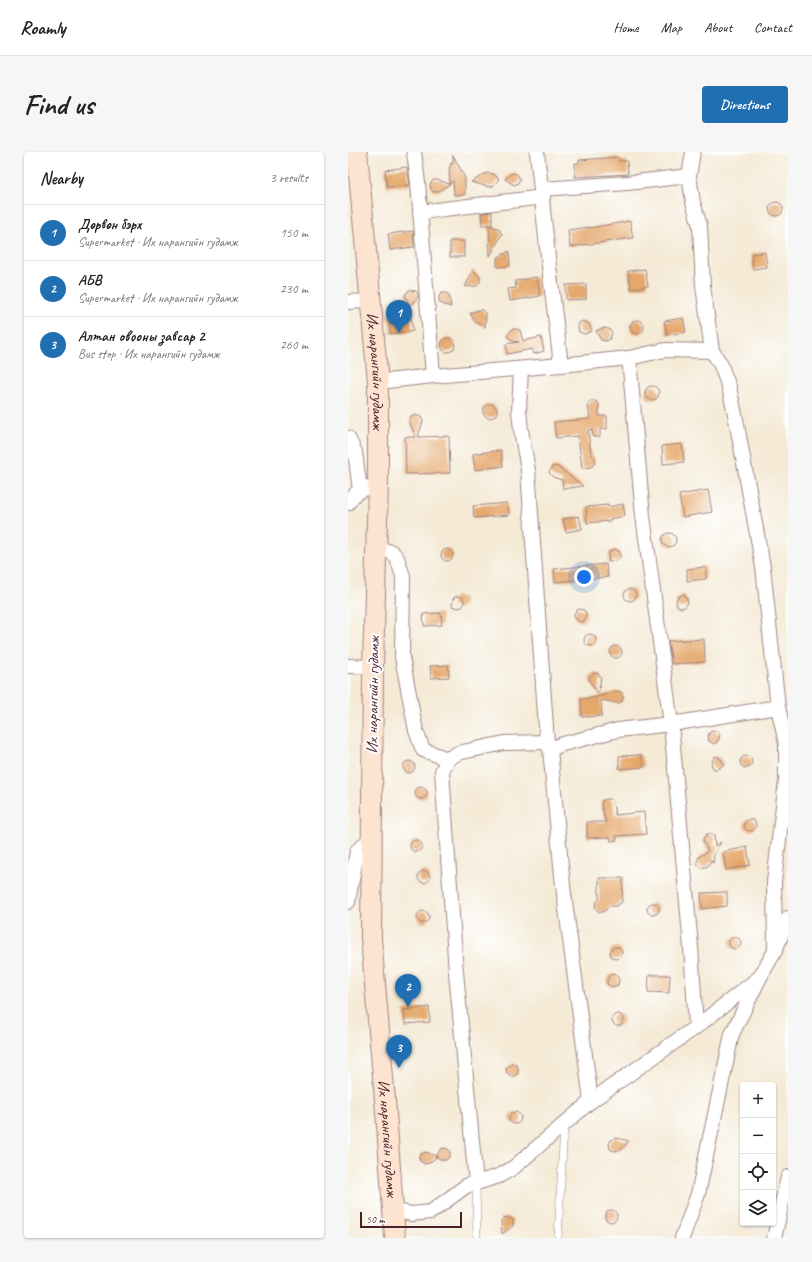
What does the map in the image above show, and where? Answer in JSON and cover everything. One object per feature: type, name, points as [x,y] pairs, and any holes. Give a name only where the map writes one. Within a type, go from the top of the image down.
[{"type":"main road","name":"Их нарангийн гудамж","points":[[356,152],[354,179],[371,301],[378,382],[378,484],[373,667],[371,938],[386,1112],[394,1238]]},
{"type":"street","points":[[414,152],[433,376]]},
{"type":"street","points":[[537,152],[561,365]]},
{"type":"street","points":[[693,152],[688,176],[693,202],[700,226],[703,286],[712,351],[720,363],[729,387],[735,414],[763,567],[778,707],[787,744],[786,806],[774,882],[776,950]]},
{"type":"street","points":[[420,212],[542,193],[688,176]]},
{"type":"street","points":[[348,302],[371,301]]},
{"type":"street","points":[[378,382],[629,358],[665,350],[712,351]]},
{"type":"street","points":[[629,358],[643,516],[671,724],[691,947],[696,1027]]},
{"type":"street","points":[[521,369],[519,411],[528,470],[549,745],[563,886],[591,1101]]},
{"type":"street","points":[[348,438],[355,452],[360,490]]},
{"type":"street","points":[[348,503],[350,499],[360,490],[378,484]]},
{"type":"street","points":[[376,548],[392,552],[397,558],[403,576],[402,657],[419,741],[423,750],[448,759]]},
{"type":"street","points":[[348,666],[373,667]]},
{"type":"street","points":[[476,1183],[456,972],[442,771],[448,759],[458,753],[504,743],[549,745],[563,744],[618,730],[671,724],[778,707]]},
{"type":"street","points":[[348,902],[357,851],[371,838]]},
{"type":"street","points":[[682,1238],[698,1194],[732,1034],[760,977],[776,950],[788,918]]},
{"type":"street","points":[[393,1210],[411,1214],[431,1212],[466,1186],[499,1176],[513,1168],[591,1101],[696,1027],[760,977]]},
{"type":"street","points":[[774,1238],[788,1177]]},
{"type":"lane","points":[[558,1238],[564,1124]]},
{"type":"lane","points":[[476,1183],[477,1238]]},
{"type":"building","points":[[453,155],[465,178],[465,195],[454,195],[453,181],[450,184],[449,170],[451,163],[453,164]]},
{"type":"building","points":[[618,157],[619,161],[627,161],[628,174],[575,177],[575,163],[579,163],[579,160]]},
{"type":"building","points":[[407,167],[410,185],[387,187],[385,170]]},
{"type":"building","points":[[487,173],[494,174],[499,179],[493,186],[489,187],[471,182]]},
{"type":"building","points":[[512,173],[517,174],[520,179],[518,183],[514,185],[505,179]]},
{"type":"building","points":[[433,180],[450,184],[439,191],[434,192],[430,185]]},
{"type":"building","points":[[776,202],[781,204],[783,209],[781,214],[776,216],[771,214],[769,209],[771,204]]},
{"type":"building","points":[[492,212],[492,225],[490,225],[499,229],[502,234],[490,256],[489,225],[482,225],[481,213]]},
{"type":"building","points":[[630,221],[633,238],[570,247],[568,230]]},
{"type":"building","points":[[413,231],[414,247],[390,250],[388,234]]},
{"type":"building","points":[[450,241],[464,241],[464,257],[450,257]]},
{"type":"building","points":[[509,251],[510,266],[497,267],[497,258]]},
{"type":"building","points":[[765,252],[767,267],[753,269],[751,254]]},
{"type":"building","points":[[645,269],[648,286],[631,289],[628,271]]},
{"type":"building","points":[[473,270],[480,277],[480,282],[477,286],[465,287]]},
{"type":"building","points":[[537,277],[540,296],[510,301],[508,289],[516,288],[515,281]]},
{"type":"building","points":[[586,284],[586,299],[566,300],[566,285]]},
{"type":"building","points":[[409,290],[416,291],[418,297],[415,302],[409,305],[405,295]]},
{"type":"building","points":[[442,293],[449,295],[451,307],[439,302],[439,296]]},
{"type":"building","points":[[482,310],[486,314],[485,327],[475,322],[470,313]]},
{"type":"building","points":[[410,312],[413,331],[391,334],[388,315]]},
{"type":"building","points":[[683,318],[686,332],[667,335],[664,321]]},
{"type":"building","points":[[637,320],[642,322],[644,327],[642,332],[637,334],[632,332],[630,327],[632,322]]},
{"type":"building","points":[[584,321],[589,324],[592,331],[585,334],[579,332],[578,326],[580,322]]},
{"type":"building","points":[[604,328],[609,329],[612,333],[610,339],[607,341],[601,340],[596,331]]},
{"type":"building","points":[[512,329],[520,330],[523,341],[541,337],[544,351],[534,354],[532,349],[507,354],[506,344],[519,342],[513,341],[507,336]]},
{"type":"building","points":[[448,338],[453,340],[455,345],[453,350],[448,352],[443,350],[441,345],[443,340]]},
{"type":"building","points":[[652,386],[657,388],[659,393],[657,398],[652,400],[647,398],[645,393],[647,388]]},
{"type":"building","points":[[590,401],[596,401],[599,404],[599,416],[607,416],[607,429],[600,429],[600,437],[593,437],[592,430],[588,430],[591,454],[595,458],[595,463],[591,467],[582,468],[578,436],[556,438],[554,422],[589,419],[588,406]]},
{"type":"building","points":[[490,404],[495,406],[497,411],[495,416],[490,418],[485,416],[483,411],[485,406]]},
{"type":"building","points":[[415,415],[421,417],[423,421],[418,437],[449,436],[450,473],[406,474],[405,437],[416,437],[409,421],[411,417]]},
{"type":"building","points":[[682,444],[684,462],[663,464],[662,446]]},
{"type":"building","points":[[501,450],[503,466],[475,470],[473,454]]},
{"type":"building","points":[[553,466],[558,467],[583,486],[563,489],[562,480],[553,477],[549,472]]},
{"type":"building","points":[[708,490],[712,512],[683,517],[679,495]]},
{"type":"building","points":[[507,503],[509,515],[474,518],[473,506]]},
{"type":"building","points":[[623,504],[625,516],[610,519],[610,521],[587,523],[586,507],[608,505],[608,507]]},
{"type":"building","points":[[579,516],[582,529],[566,532],[563,519]]},
{"type":"building","points":[[666,533],[672,533],[676,537],[676,543],[672,547],[666,547],[662,543],[662,537]]},
{"type":"building","points":[[445,549],[449,549],[453,555],[449,561],[445,561],[441,557],[441,553]]},
{"type":"building","points":[[615,549],[620,552],[620,558],[616,561],[608,562],[609,552]]},
{"type":"building","points":[[606,564],[608,577],[555,582],[554,569]]},
{"type":"building","points":[[706,567],[706,579],[687,581],[687,569]]},
{"type":"building","points":[[628,589],[632,589],[636,595],[632,601],[628,601],[624,597],[624,593]]},
{"type":"building","points":[[684,594],[688,603],[685,607],[681,608],[677,606],[676,600]]},
{"type":"building","points":[[456,596],[462,597],[464,600],[462,607],[458,608],[452,606],[453,599]]},
{"type":"building","points":[[578,609],[584,610],[586,613],[586,617],[583,622],[578,621],[575,618],[574,614]]},
{"type":"building","points":[[441,613],[442,625],[424,626],[423,614]]},
{"type":"building","points":[[588,634],[592,634],[596,640],[592,646],[588,646],[584,642],[584,638]]},
{"type":"building","points":[[704,639],[705,662],[672,664],[668,641]]},
{"type":"building","points":[[614,646],[618,646],[622,652],[618,658],[614,658],[610,654],[610,650]]},
{"type":"building","points":[[448,665],[449,677],[431,678],[430,666]]},
{"type":"building","points":[[594,673],[598,673],[601,678],[598,694],[589,680],[590,676]]},
{"type":"building","points":[[617,691],[621,692],[623,695],[621,702],[617,703],[601,700],[602,716],[582,717],[581,699],[593,698]]},
{"type":"building","points":[[716,731],[720,735],[718,741],[714,744],[709,741],[708,737],[709,733]]},
{"type":"building","points":[[641,755],[644,767],[619,769],[619,756]]},
{"type":"building","points":[[715,756],[720,758],[724,764],[718,769],[714,769],[711,764]]},
{"type":"building","points":[[744,756],[748,756],[752,762],[748,768],[744,768],[740,764],[740,760]]},
{"type":"building","points":[[407,761],[411,761],[415,767],[411,773],[407,773],[403,769],[403,765]]},
{"type":"building","points":[[419,787],[423,787],[427,793],[423,799],[419,799],[415,795],[415,791]]},
{"type":"building","points":[[610,799],[613,802],[615,815],[644,812],[646,834],[616,836],[617,840],[611,841],[610,837],[587,838],[587,822],[606,822],[601,805],[602,801]]},
{"type":"building","points":[[748,819],[752,819],[756,825],[752,831],[748,831],[744,827],[744,823]]},
{"type":"building","points":[[707,834],[714,836],[715,846],[721,842],[714,855],[713,863],[711,860],[708,866],[702,868],[698,865],[697,861],[699,857],[708,851],[703,841]]},
{"type":"building","points":[[414,840],[418,840],[422,846],[418,852],[414,852],[410,848],[410,844]]},
{"type":"building","points":[[747,847],[750,865],[726,870],[723,852]]},
{"type":"building","points":[[422,871],[426,871],[430,877],[426,883],[422,883],[418,879],[418,875]]},
{"type":"building","points":[[599,878],[623,878],[622,902],[617,906],[608,906],[603,912],[599,912],[595,907],[599,899]]},
{"type":"building","points":[[727,892],[727,906],[702,909],[701,893]]},
{"type":"building","points":[[651,903],[655,903],[659,909],[655,915],[651,915],[647,911],[647,907]]},
{"type":"building","points":[[421,911],[425,911],[429,917],[425,923],[421,923],[417,919],[417,915]]},
{"type":"building","points":[[733,937],[737,937],[741,943],[737,949],[733,949],[729,945],[729,941]]},
{"type":"building","points":[[614,947],[618,947],[622,953],[618,959],[614,959],[610,955],[610,951]]},
{"type":"building","points":[[614,973],[618,977],[619,981],[618,985],[612,987],[607,984],[607,980],[609,976]]},
{"type":"building","points":[[649,975],[670,975],[669,993],[648,992]]},
{"type":"building","points":[[429,1007],[430,1022],[405,1024],[404,1010]]},
{"type":"building","points":[[616,1014],[620,1014],[624,1020],[620,1026],[616,1026],[612,1022],[612,1018]]},
{"type":"building","points":[[514,1063],[518,1067],[518,1071],[517,1075],[512,1077],[507,1073],[506,1069]]},
{"type":"building","points":[[513,1112],[517,1112],[521,1118],[517,1124],[513,1124],[509,1120],[509,1116]]},
{"type":"building","points":[[615,1138],[629,1141],[621,1150],[614,1151],[610,1149],[609,1144],[611,1140]]},
{"type":"building","points":[[441,1149],[448,1149],[450,1156],[446,1160],[442,1160],[436,1156]]},
{"type":"building","points":[[427,1152],[437,1157],[425,1164],[420,1161],[419,1157],[421,1154]]},
{"type":"building","points":[[609,1210],[613,1210],[617,1216],[613,1222],[609,1222],[605,1218],[605,1214]]},
{"type":"building","points":[[508,1217],[513,1220],[513,1226],[502,1234],[501,1221],[503,1218]]},
{"type":"place","name":"Дөрвөн бэрх","points":[[399,333]]},
{"type":"place","name":"АБВ","points":[[408,1007]]},
{"type":"place","name":"Алтан овооны завсар 2","points":[[399,1068]]}]
